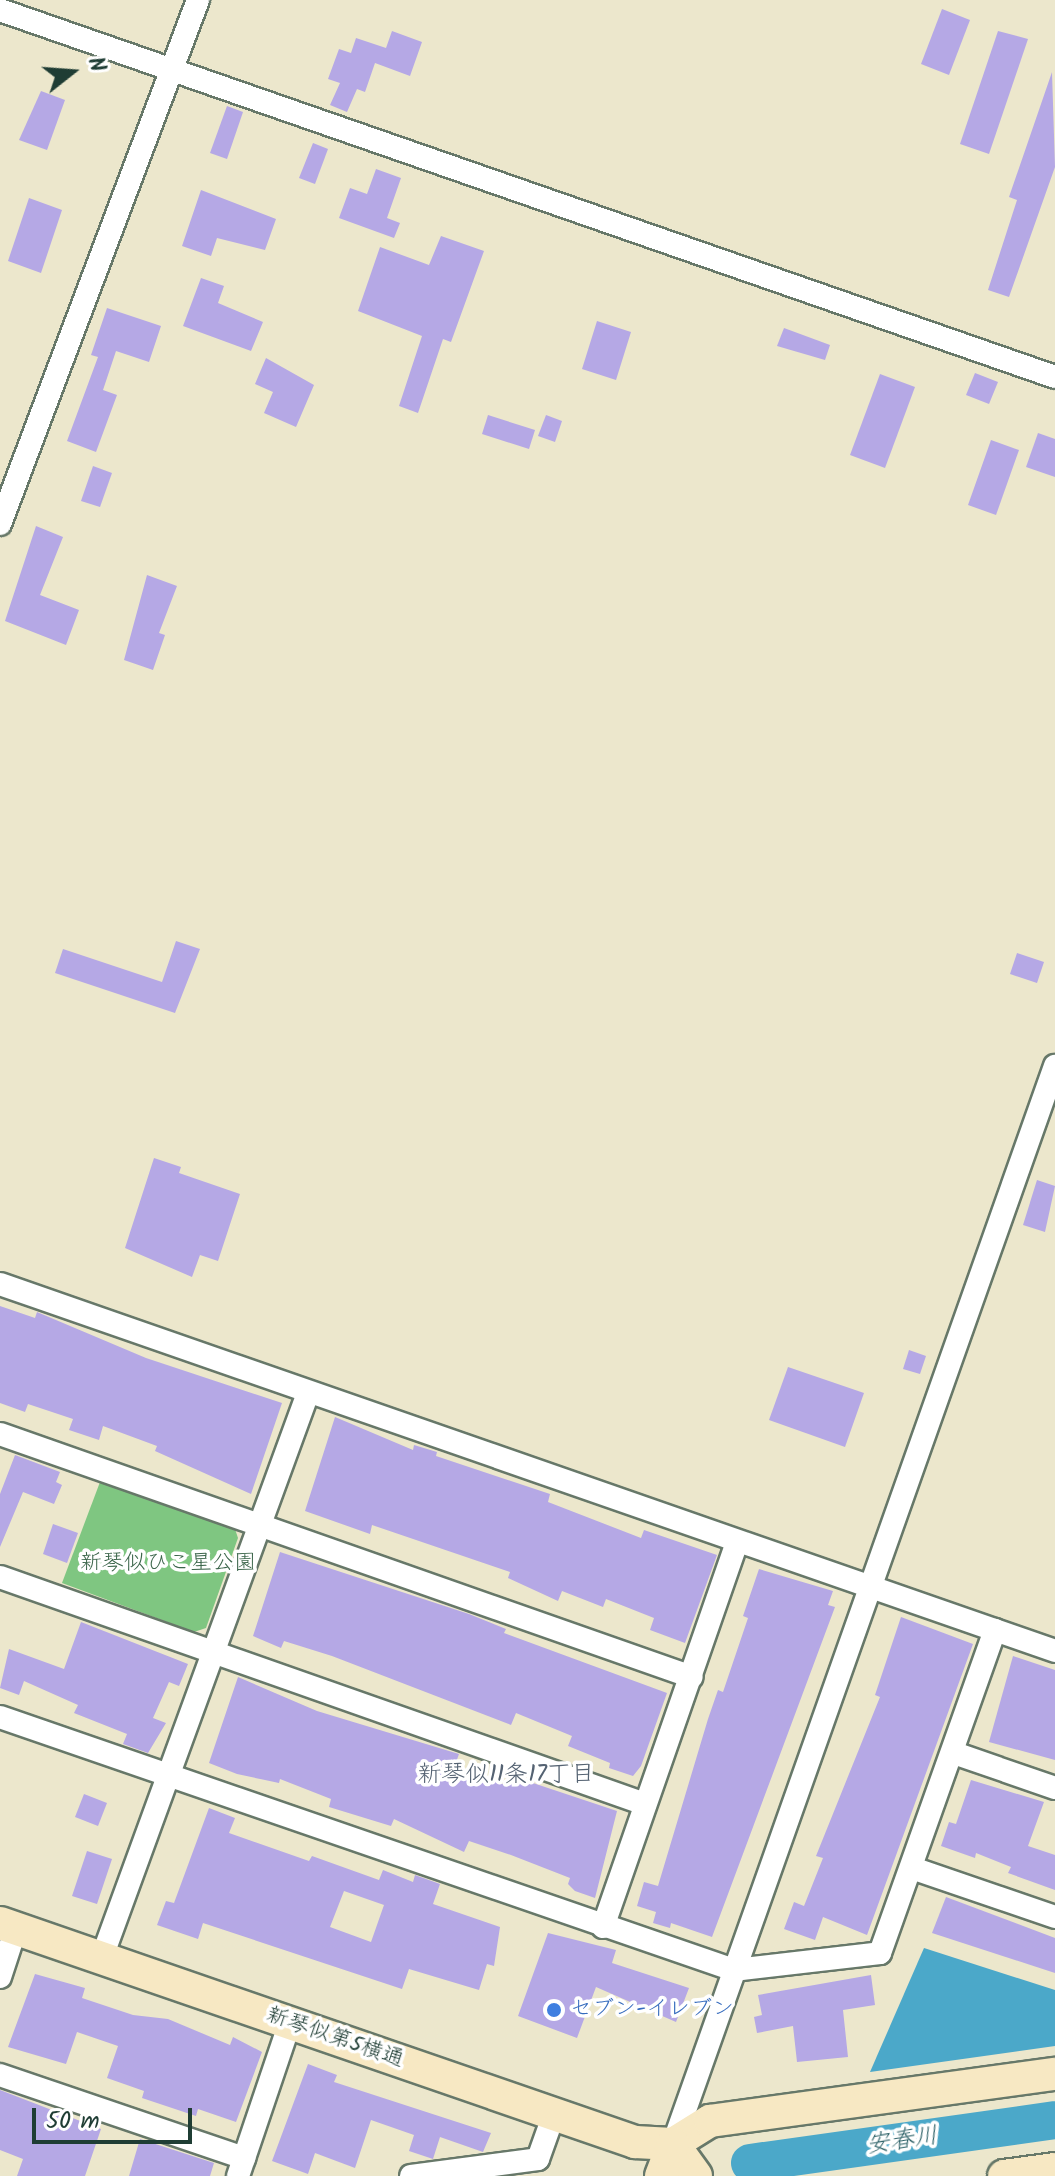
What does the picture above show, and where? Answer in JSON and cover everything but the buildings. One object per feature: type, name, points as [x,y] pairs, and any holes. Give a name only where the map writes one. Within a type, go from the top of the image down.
[{"type":"street","points":[[0,524],[198,0]]},
{"type":"street","points":[[0,10],[1055,377]]},
{"type":"street","points":[[661,2176],[1055,1066]]},
{"type":"street","points":[[0,1284],[1055,1651]]},
{"type":"street","points":[[102,1957],[308,1393]]},
{"type":"street","points":[[0,1434],[692,1677]]},
{"type":"street","points":[[603,1927],[737,1542]]},
{"type":"street","points":[[0,1577],[645,1804]]},
{"type":"street","points":[[0,1717],[734,1970],[880,1953],[954,1753],[995,1630]]},
{"type":"street","points":[[954,1753],[1055,1788]]},
{"type":"street","points":[[912,1868],[1055,1917]]},
{"type":"street","points":[[0,1977],[8,1926]]},
{"type":"street","name":"新琴似第5横通","points":[[8,1926],[635,2142],[673,2144]]},
{"type":"street","points":[[0,2075],[241,2167],[290,2022]]},
{"type":"street","points":[[673,2144],[710,2121],[1055,2074]]},
{"type":"street","points":[[411,2176],[538,2159],[554,2114]]},
{"type":"street","points":[[673,2144],[696,2176]]},
{"type":"street","points":[[1004,2176],[1055,2169]]},
{"type":"green space","name":"新琴似ひこ星公園","points":[[100,1482],[235,1529],[238,1538],[206,1628],[194,1632],[62,1583]]},
{"type":"water","points":[[924,1948],[1055,1990],[1055,2046],[870,2072]]},
{"type":"waterway","name":"安春川","points":[[750,2163],[1055,2120]]},
{"type":"place","name":"セブン-イレブン","points":[[554,2010]]},
{"type":"district","name":"新琴似11条17丁目","points":[[506,1775]]}]
